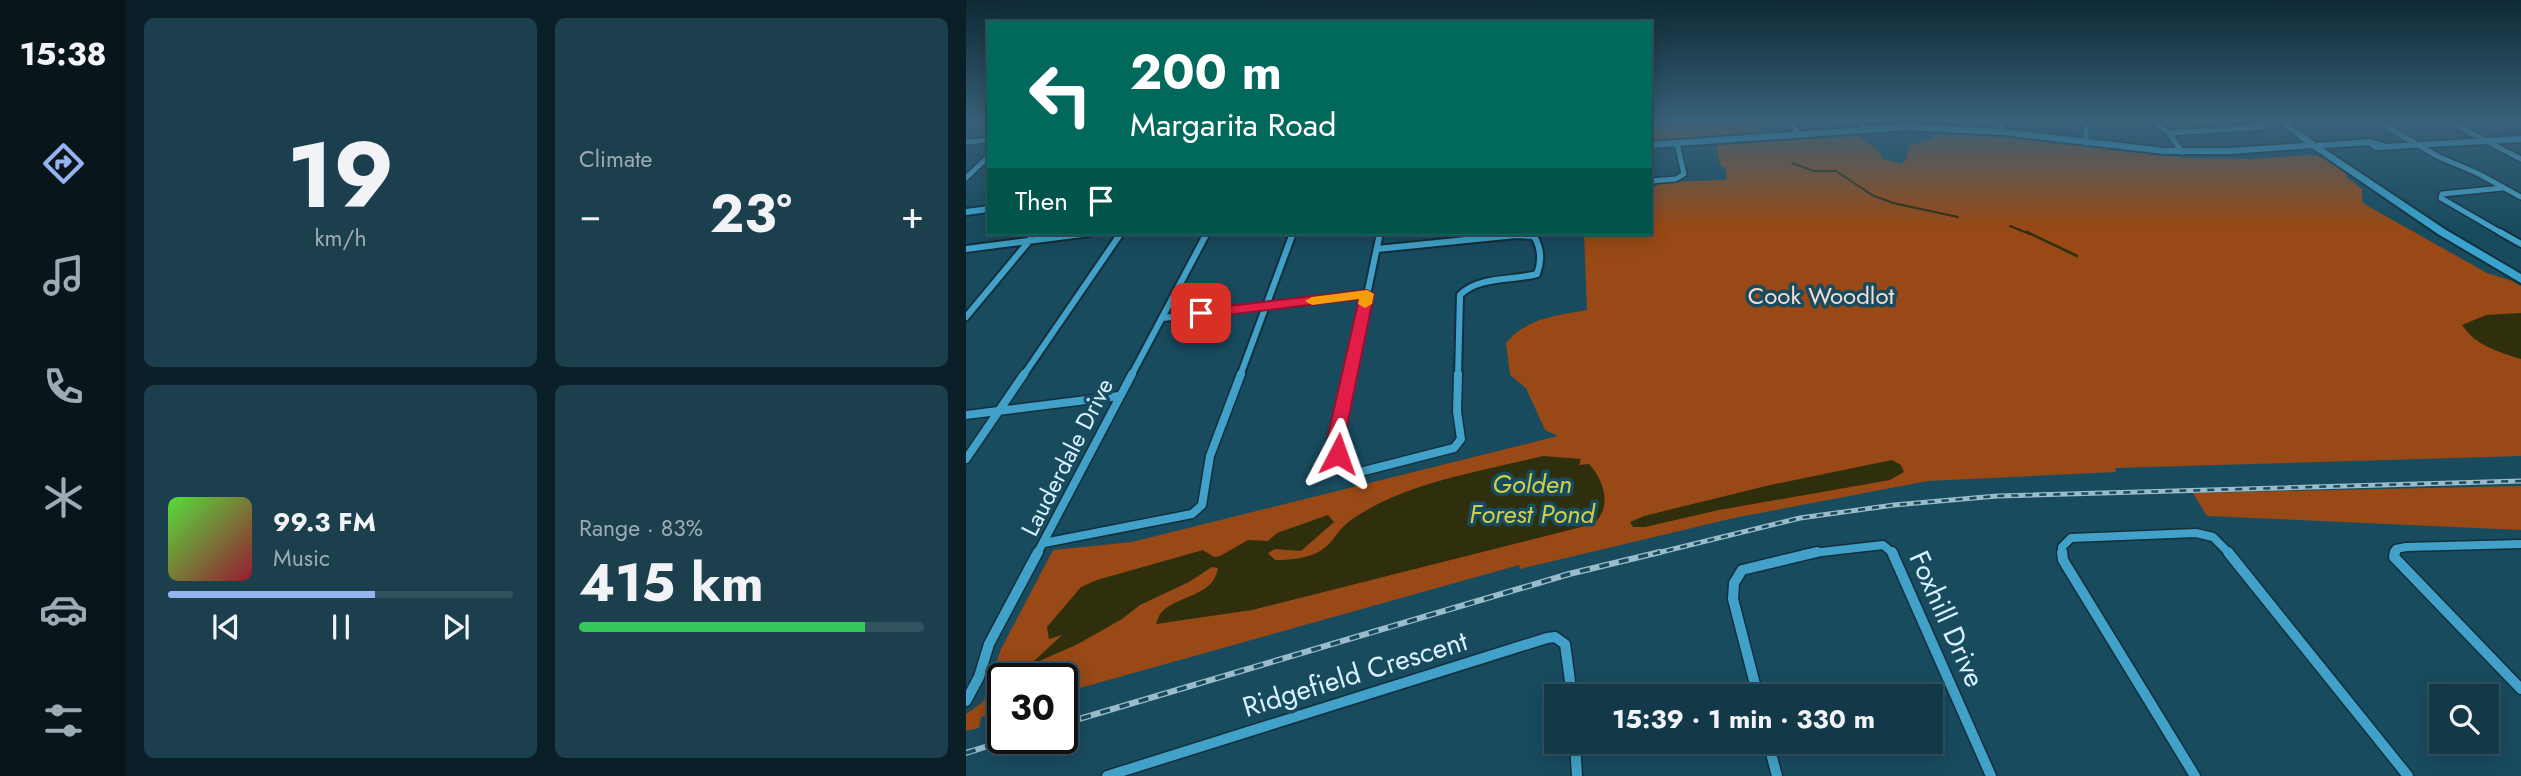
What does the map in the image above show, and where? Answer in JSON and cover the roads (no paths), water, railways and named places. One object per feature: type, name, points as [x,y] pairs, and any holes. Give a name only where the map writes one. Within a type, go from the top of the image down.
[{"type":"street","points":[[1652,181],[1676,179],[1684,174],[1680,156]]},
{"type":"street","points":[[2334,156],[2442,232],[2521,279]]},
{"type":"street","points":[[2335,156],[2521,270]]},
{"type":"street","points":[[2438,156],[2521,197]]},
{"type":"street","points":[[966,178],[987,158]]},
{"type":"street","points":[[2503,188],[2442,194],[2441,198],[2521,244]]},
{"type":"street","points":[[966,212],[987,209]]},
{"type":"street","points":[[966,249],[1070,235]]},
{"type":"street","points":[[966,459],[1120,235]]},
{"type":"street","name":"Lauderdale Drive","points":[[966,701],[979,677],[989,644],[1206,235]]},
{"type":"street","points":[[1044,543],[1192,514],[1202,505],[1210,456],[1292,235]]},
{"type":"street","points":[[1377,249],[1516,235],[1534,236],[1538,240],[1540,268],[1536,274],[1523,279],[1466,287],[1460,295],[1457,411],[1461,439],[1454,448],[1360,472],[1343,473],[1339,465],[1336,435],[1380,235]]},
{"type":"street","points":[[966,317],[1031,239]]},
{"type":"street","points":[[1163,318],[1367,294]]},
{"type":"street","points":[[966,415],[1119,396]]},
{"type":"street","points":[[2195,776],[2063,560],[2062,547],[2071,538],[2196,533],[2213,537],[2226,549],[2408,776]]},
{"type":"street","points":[[2521,544],[2406,547],[2396,549],[2394,557],[2521,689]]},
{"type":"street","name":"Foxhill Drive","points":[[1755,684],[1733,599],[1732,584],[1742,570],[1807,553],[1883,545],[1894,552],[1991,776]]},
{"type":"street","name":"Ridgefield Crescent","points":[[1107,776],[1547,638],[1555,637],[1565,644],[1570,684]]},
{"type":"street","points":[[1576,754],[1577,776]]},
{"type":"street","points":[[1771,754],[1777,776]]},
{"type":"water","points":[[2521,313],[2521,359],[2481,343],[2462,325],[2486,315]]},
{"type":"water","name":"Golden Forest Pond","points":[[1543,456],[1581,459],[1579,465],[1589,464],[1599,478],[1604,494],[1603,510],[1593,524],[1252,610],[1156,624],[1160,614],[1168,607],[1210,585],[1218,568],[1212,567],[1189,582],[1140,605],[1122,619],[1078,644],[1035,663],[1034,661],[1062,635],[1049,639],[1047,627],[1081,587],[1203,550],[1214,557],[1220,556],[1248,540],[1268,541],[1277,533],[1328,515],[1334,522],[1301,551],[1275,549],[1268,553],[1275,560],[1304,557],[1323,549],[1345,525],[1372,507],[1419,487]]},
{"type":"water","points":[[1892,460],[1901,465],[1904,472],[1890,480],[1719,510],[1645,527],[1633,527],[1630,522],[1644,516],[1766,486]]},
{"type":"waterway","points":[[1792,163],[1814,171],[1836,171],[1872,195],[1893,203],[1958,217]]},
{"type":"waterway","points":[[2010,226],[2030,234]]},
{"type":"waterway","points":[[2027,232],[2077,256]]},
{"type":"railway","points":[[1653,554],[1800,518],[1894,505],[1997,496],[2521,481]]},
{"type":"railway","points":[[1078,719],[1569,574],[1660,552]]},
{"type":"railway","points":[[966,753],[987,746]]},
{"type":"park label","name":"Cook Woodlot","points":[[1821,295]]}]
